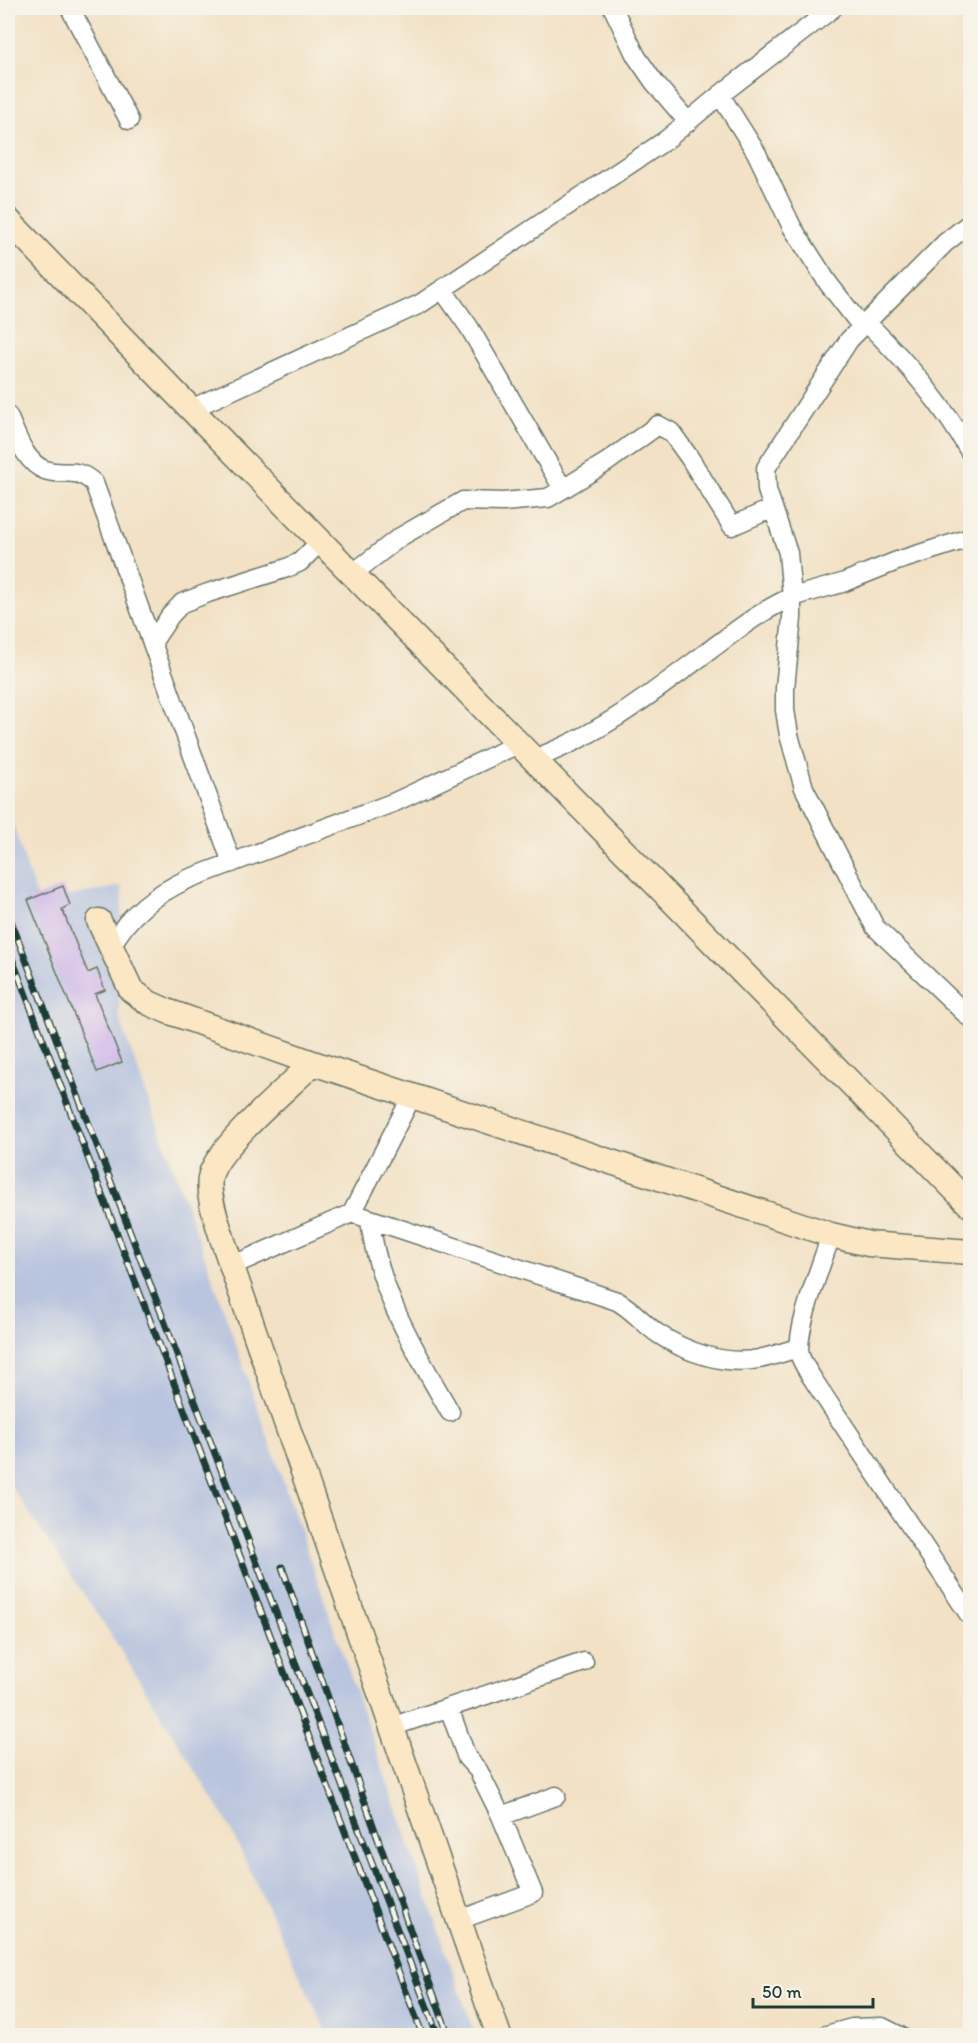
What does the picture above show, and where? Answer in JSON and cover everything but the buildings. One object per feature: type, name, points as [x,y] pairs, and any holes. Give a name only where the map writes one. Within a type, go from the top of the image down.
[{"type":"street","points":[[70,8],[129,120]]},
{"type":"street","points":[[613,8],[642,64],[688,122]]},
{"type":"street","points":[[191,410],[420,304],[666,140],[720,95],[833,8]]},
{"type":"street","points":[[720,95],[756,152],[792,226],[828,283],[864,325],[923,382],[943,408],[970,452]]},
{"type":"street","points":[[8,220],[191,410],[970,1205]]},
{"type":"street","points":[[970,223],[945,243],[849,340],[765,468],[767,490],[788,553],[792,618],[785,710],[789,735],[804,788],[875,927],[970,1018]]},
{"type":"street","points":[[442,289],[469,327],[563,489]]},
{"type":"street","points":[[8,416],[28,457],[38,465],[45,470],[73,471],[86,475],[94,483],[232,863]]},
{"type":"street","points":[[352,574],[400,537],[464,501],[503,502],[548,498],[607,462],[658,425],[671,432],[677,440],[732,526],[773,508]]},
{"type":"street","points":[[111,946],[135,914],[165,890],[188,879],[526,751],[559,750],[587,735],[650,694],[764,611],[792,597],[842,583],[897,561],[970,538]]},
{"type":"street","points":[[152,643],[182,603],[287,568],[300,562],[320,542]]},
{"type":"street","points":[[99,921],[131,990],[149,1003],[313,1063],[831,1235],[869,1244],[970,1252]]},
{"type":"street","points":[[313,1063],[229,1144],[210,1179],[212,1198],[231,1266],[499,2036]]},
{"type":"street","points":[[231,1266],[352,1213],[412,1096]]},
{"type":"street","points":[[352,1213],[617,1301],[629,1308],[648,1327],[663,1337],[704,1355],[731,1360],[757,1359],[800,1348]]},
{"type":"street","points":[[370,1220],[380,1270],[398,1318],[450,1412]]},
{"type":"street","points":[[831,1235],[802,1326],[800,1354],[806,1368],[970,1616]]},
{"type":"street","points":[[392,1727],[584,1662]]},
{"type":"street","points":[[448,1707],[467,1758],[478,1770],[501,1816],[532,1893],[459,1920]]},
{"type":"street","points":[[501,1816],[555,1796]]},
{"type":"street","points":[[823,2036],[852,2028],[882,2027],[900,2036]]},
{"type":"shaded area","points":[[8,808],[38,902],[122,886],[119,1017],[219,1296],[475,2035],[328,2035],[226,1820],[113,1638],[8,1481]]},
{"type":"railway","points":[[8,913],[438,2036]]},
{"type":"railway","points":[[8,948],[423,2036]]},
{"type":"railway","points":[[282,1567],[449,2036]]}]
